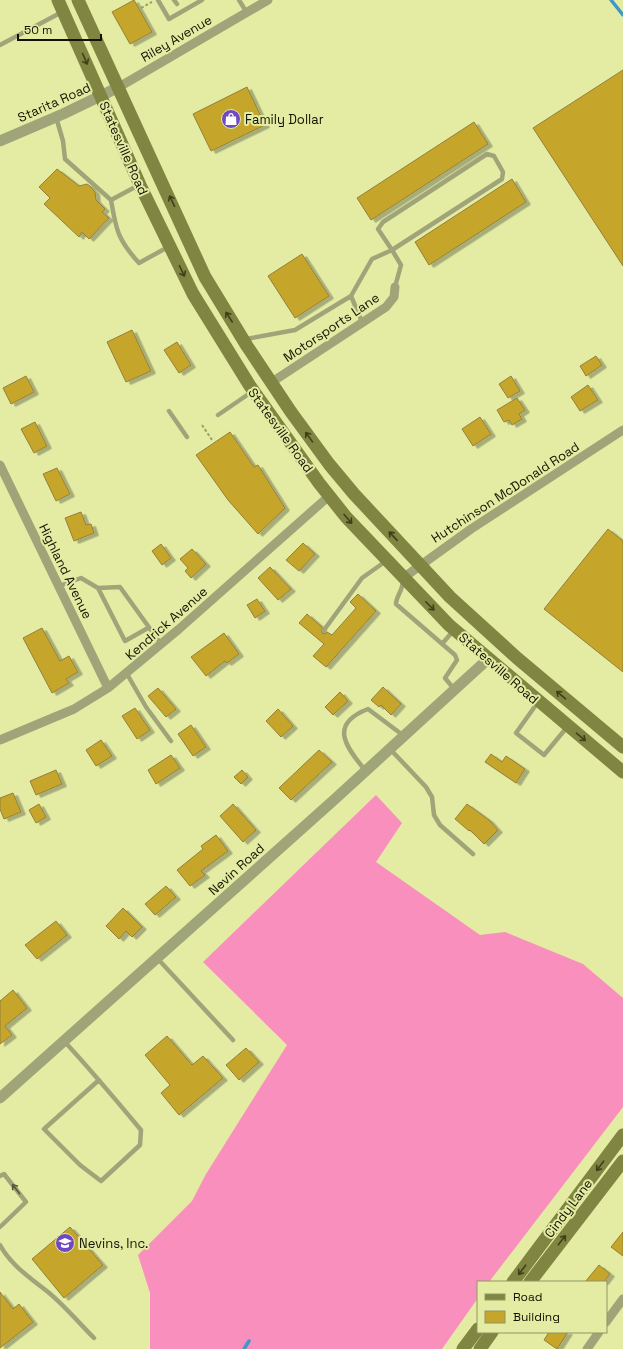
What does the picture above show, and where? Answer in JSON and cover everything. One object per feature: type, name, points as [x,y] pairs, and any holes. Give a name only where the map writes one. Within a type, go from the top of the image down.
[{"type":"main road","name":"Statesville Road","points":[[78,0],[206,277],[243,339],[329,464],[354,494],[450,597],[517,658],[623,747]]},
{"type":"main road","name":"Statesville Road","points":[[61,5],[140,185],[193,294],[253,391],[329,496],[386,561],[454,630],[623,772]]},
{"type":"main road","name":"Cindy Lane","points":[[514,1281],[623,1135]]},
{"type":"main road","name":"Cindy Lane","points":[[531,1281],[623,1161]]},
{"type":"main road","points":[[463,1349],[477,1330]]},
{"type":"main road","points":[[480,1349],[491,1333]]},
{"type":"street","name":"Riley Avenue","points":[[119,87],[268,0]]},
{"type":"street","name":"Starita Road","points":[[0,141],[56,117],[119,87]]},
{"type":"street","name":"Motorsports Lane","points":[[272,382],[386,307],[394,297],[395,287]]},
{"type":"street","name":"Hutchinson McDonald Road","points":[[402,578],[420,564],[623,430]]},
{"type":"street","name":"Highland Avenue","points":[[0,465],[108,688]]},
{"type":"street","name":"Kendrick Avenue","points":[[0,740],[74,709],[108,688],[127,674],[329,496]]},
{"type":"street","name":"Nevin Road","points":[[0,1098],[366,771],[488,658]]},
{"type":"street","points":[[607,1321],[623,1298]]},
{"type":"street","points":[[587,1349],[598,1333]]},
{"type":"lane","points":[[158,0],[169,19],[202,0]]},
{"type":"lane","points":[[240,0],[247,13]]},
{"type":"lane","points":[[0,45],[61,5]]},
{"type":"lane","points":[[56,117],[65,159],[111,200],[115,226],[124,247],[140,263],[169,246]]},
{"type":"lane","points":[[243,339],[294,330],[352,296],[372,259],[392,250],[502,178],[503,172],[494,156],[487,154],[383,222],[378,229],[392,250],[401,265],[395,287]]},
{"type":"lane","points":[[111,200],[140,185]]},
{"type":"lane","points":[[352,296],[362,322]]},
{"type":"lane","points":[[218,415],[253,391]]},
{"type":"lane","points":[[169,411],[187,437]]},
{"type":"lane","points":[[324,630],[362,578],[386,561]]},
{"type":"lane","points":[[59,586],[81,578],[98,588],[125,641],[148,628]]},
{"type":"lane","points":[[402,578],[403,589],[396,599],[396,604],[453,652],[457,660],[445,678],[455,690]]},
{"type":"lane","points":[[98,588],[120,587],[148,628],[161,644]]},
{"type":"lane","points":[[442,644],[454,630]]},
{"type":"lane","points":[[127,674],[146,707],[171,741]]},
{"type":"lane","points":[[538,702],[516,733],[544,755],[568,726]]},
{"type":"lane","points":[[366,771],[349,751],[343,733],[346,724],[356,714],[368,709],[404,736]]},
{"type":"lane","points":[[390,749],[426,787],[432,797],[434,816],[440,825],[472,854]]},
{"type":"lane","points":[[157,958],[233,1040]]},
{"type":"lane","points":[[64,1041],[99,1080],[141,1130],[140,1145],[101,1181],[80,1165],[44,1129],[99,1080]]},
{"type":"lane","points":[[0,1176],[4,1174],[26,1202],[0,1227]]},
{"type":"lane","points":[[0,1245],[3,1251],[28,1278],[48,1292],[94,1338]]},
{"type":"path","points":[[141,8],[154,0]]},
{"type":"path","points":[[202,425],[212,440]]},
{"type":"shaded area","points":[[376,795],[402,823],[376,862],[480,935],[505,932],[583,964],[623,998],[623,1107],[490,1281],[477,1281],[477,1299],[442,1349],[150,1349],[150,1293],[138,1255],[192,1201],[206,1174],[287,1045],[203,962]]},
{"type":"building","points":[[134,0],[152,32],[130,44],[112,12]]},
{"type":"building","points":[[623,70],[623,266],[533,128]]},
{"type":"building","points":[[247,87],[265,125],[211,151],[193,114]]},
{"type":"building","points":[[474,122],[488,144],[371,220],[357,198]]},
{"type":"building","points":[[57,169],[79,186],[87,184],[90,186],[95,192],[96,200],[105,209],[102,212],[109,218],[89,239],[82,232],[79,237],[44,204],[50,198],[39,187]]},
{"type":"building","points":[[512,179],[526,202],[429,265],[415,242]]},
{"type":"building","points":[[302,254],[329,296],[295,318],[268,276]]},
{"type":"building","points":[[132,330],[151,371],[126,382],[107,342]]},
{"type":"building","points":[[177,342],[191,365],[179,373],[164,350]]},
{"type":"building","points":[[596,356],[602,365],[586,376],[580,366]]},
{"type":"building","points":[[26,376],[34,392],[11,404],[3,388]]},
{"type":"building","points":[[511,376],[520,391],[508,398],[499,384]]},
{"type":"building","points":[[588,385],[598,400],[580,411],[571,397]]},
{"type":"building","points":[[517,398],[525,410],[519,414],[522,419],[512,425],[509,420],[504,422],[497,410]]},
{"type":"building","points":[[480,417],[491,434],[473,446],[462,429]]},
{"type":"building","points":[[35,422],[47,446],[34,453],[21,429]]},
{"type":"building","points":[[230,432],[254,467],[258,465],[285,508],[258,534],[228,500],[196,455]]},
{"type":"building","points":[[57,468],[70,494],[56,501],[43,474]]},
{"type":"building","points":[[81,512],[86,525],[91,524],[94,533],[74,541],[65,518]]},
{"type":"building","points":[[608,529],[623,541],[623,672],[544,609]]},
{"type":"building","points":[[303,543],[315,554],[299,571],[286,560]]},
{"type":"building","points":[[161,544],[171,558],[162,565],[152,551]]},
{"type":"building","points":[[192,549],[206,564],[191,578],[185,571],[188,568],[180,559]]},
{"type":"building","points":[[270,567],[291,589],[278,600],[258,578]]},
{"type":"building","points":[[358,594],[376,611],[326,667],[313,656],[324,644],[299,623],[307,614],[322,627],[322,633],[325,634],[327,632],[332,635],[356,608],[350,602]]},
{"type":"building","points":[[257,599],[265,611],[255,618],[247,605]]},
{"type":"building","points":[[42,628],[60,661],[69,656],[78,672],[66,679],[69,683],[52,693],[23,638]]},
{"type":"building","points":[[224,633],[239,654],[227,663],[225,661],[206,676],[191,657]]},
{"type":"building","points":[[383,687],[401,704],[391,715],[381,705],[379,707],[371,700]]},
{"type":"building","points":[[158,688],[176,709],[166,717],[148,696]]},
{"type":"building","points":[[340,692],[348,701],[333,715],[325,707]]},
{"type":"building","points":[[135,708],[150,730],[137,739],[122,716]]},
{"type":"building","points":[[278,709],[293,726],[281,737],[266,721]]},
{"type":"building","points":[[191,725],[206,747],[193,756],[178,734]]},
{"type":"building","points":[[101,740],[112,756],[96,766],[86,750]]},
{"type":"building","points":[[319,750],[332,762],[291,800],[279,788]]},
{"type":"building","points":[[491,754],[502,762],[506,756],[525,769],[516,783],[485,762]]},
{"type":"building","points":[[171,755],[180,768],[156,784],[148,770]]},
{"type":"building","points":[[56,770],[62,784],[36,795],[30,781]]},
{"type":"building","points":[[242,770],[248,777],[241,784],[234,777]]},
{"type":"building","points":[[13,793],[21,812],[4,819],[0,809],[0,798]]},
{"type":"building","points":[[39,804],[46,817],[36,823],[29,810]]},
{"type":"building","points":[[233,804],[256,830],[243,842],[220,816]]},
{"type":"building","points":[[467,804],[489,820],[498,830],[484,844],[470,830],[469,831],[455,819]]},
{"type":"building","points":[[216,835],[228,851],[201,871],[205,875],[190,886],[177,870],[203,849],[201,846]]},
{"type":"building","points":[[166,886],[176,897],[155,915],[145,904]]},
{"type":"building","points":[[123,908],[142,927],[132,937],[126,931],[119,939],[106,926]]},
{"type":"building","points":[[56,921],[67,935],[37,959],[25,945]]},
{"type":"building","points":[[13,990],[27,1008],[5,1026],[12,1035],[0,1044],[0,1001]]},
{"type":"building","points":[[167,1036],[192,1065],[203,1056],[223,1078],[179,1115],[161,1093],[170,1085],[145,1055]]},
{"type":"building","points":[[246,1048],[259,1062],[239,1080],[226,1065]]},
{"type":"building","points":[[70,1227],[103,1265],[64,1298],[32,1259]]},
{"type":"building","points":[[623,1232],[623,1256],[611,1247]]},
{"type":"building","points":[[599,1265],[610,1274],[605,1281],[586,1281]]},
{"type":"building","points":[[0,1292],[13,1309],[19,1304],[33,1322],[0,1348]]},
{"type":"building","points":[[548,1333],[567,1333],[557,1349],[544,1340]]},
{"type":"waterway","points":[[611,0],[623,15]]},
{"type":"waterway","points":[[244,1349],[249,1341]]},
{"type":"place","name":"Family Dollar","points":[[231,119]]},
{"type":"place","name":"Nevins, Inc.","points":[[65,1243]]}]
